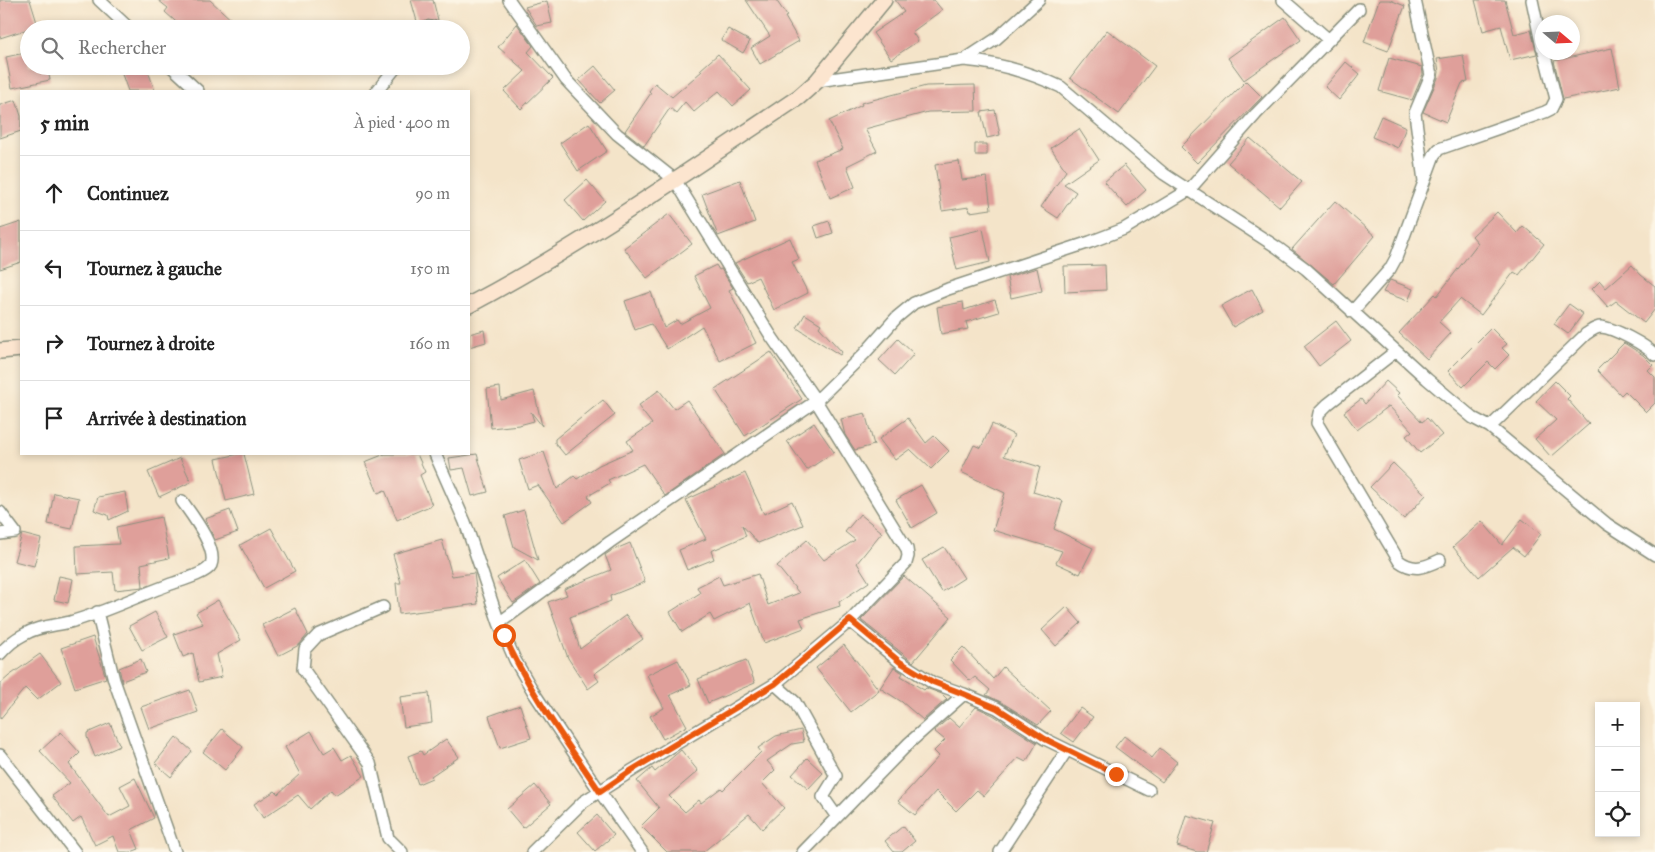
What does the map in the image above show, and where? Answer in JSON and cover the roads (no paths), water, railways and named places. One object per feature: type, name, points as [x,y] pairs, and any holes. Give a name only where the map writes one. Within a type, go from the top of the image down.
[{"type":"main road","points":[[470,304],[519,279],[595,233],[799,97],[817,81],[884,0]]},
{"type":"main road","points":[[0,351],[20,349]]},
{"type":"street","points":[[99,0],[120,20]]},
{"type":"street","points":[[509,0],[566,80],[617,134],[674,180],[771,336],[816,401],[907,549],[908,556],[906,563],[850,620],[775,684],[632,770],[583,802],[532,852]]},
{"type":"street","points":[[964,60],[996,40],[1039,0]]},
{"type":"street","points":[[1283,0],[1329,40]]},
{"type":"street","points":[[1416,0],[1431,75],[1415,113],[1424,183]]},
{"type":"street","points":[[1532,0],[1535,15]]},
{"type":"street","points":[[499,623],[610,542],[816,401],[864,354],[896,317],[914,303],[948,289],[1124,229],[1189,190],[1256,114],[1358,9]]},
{"type":"street","points":[[817,81],[964,60],[1004,66],[1061,87],[1164,174],[1278,248],[1306,269],[1473,418],[1490,427],[1607,524],[1655,555]]},
{"type":"street","points":[[1352,312],[1390,269],[1396,258],[1434,156],[1439,149],[1545,112],[1555,104],[1556,99],[1546,60]]},
{"type":"street","points":[[181,75],[197,90]]},
{"type":"street","points":[[378,90],[390,75]]},
{"type":"street","points":[[1490,427],[1586,334],[1596,328],[1609,329],[1642,344],[1655,355]]},
{"type":"street","points":[[1396,351],[1328,404],[1319,413],[1317,423],[1399,561],[1406,566],[1424,568],[1440,560]]},
{"type":"street","points":[[436,455],[465,522],[499,623],[515,660],[534,693],[642,852]]},
{"type":"street","points":[[0,654],[22,635],[33,630],[69,622],[146,592],[187,579],[208,569],[212,558],[207,540],[199,524],[182,501]]},
{"type":"street","points":[[0,512],[15,532],[0,534]]},
{"type":"street","points":[[383,606],[318,635],[305,649],[303,669],[370,763],[388,838],[402,852]]},
{"type":"street","points":[[97,612],[114,680],[175,852]]},
{"type":"street","points":[[850,620],[912,670],[933,682],[997,708],[1045,739],[1149,790]]},
{"type":"street","points":[[775,684],[795,702],[836,776],[823,797],[836,817]]},
{"type":"street","points":[[802,852],[909,743],[964,694]]},
{"type":"street","points":[[1000,852],[1067,750]]},
{"type":"street","points":[[0,755],[75,852]]}]
